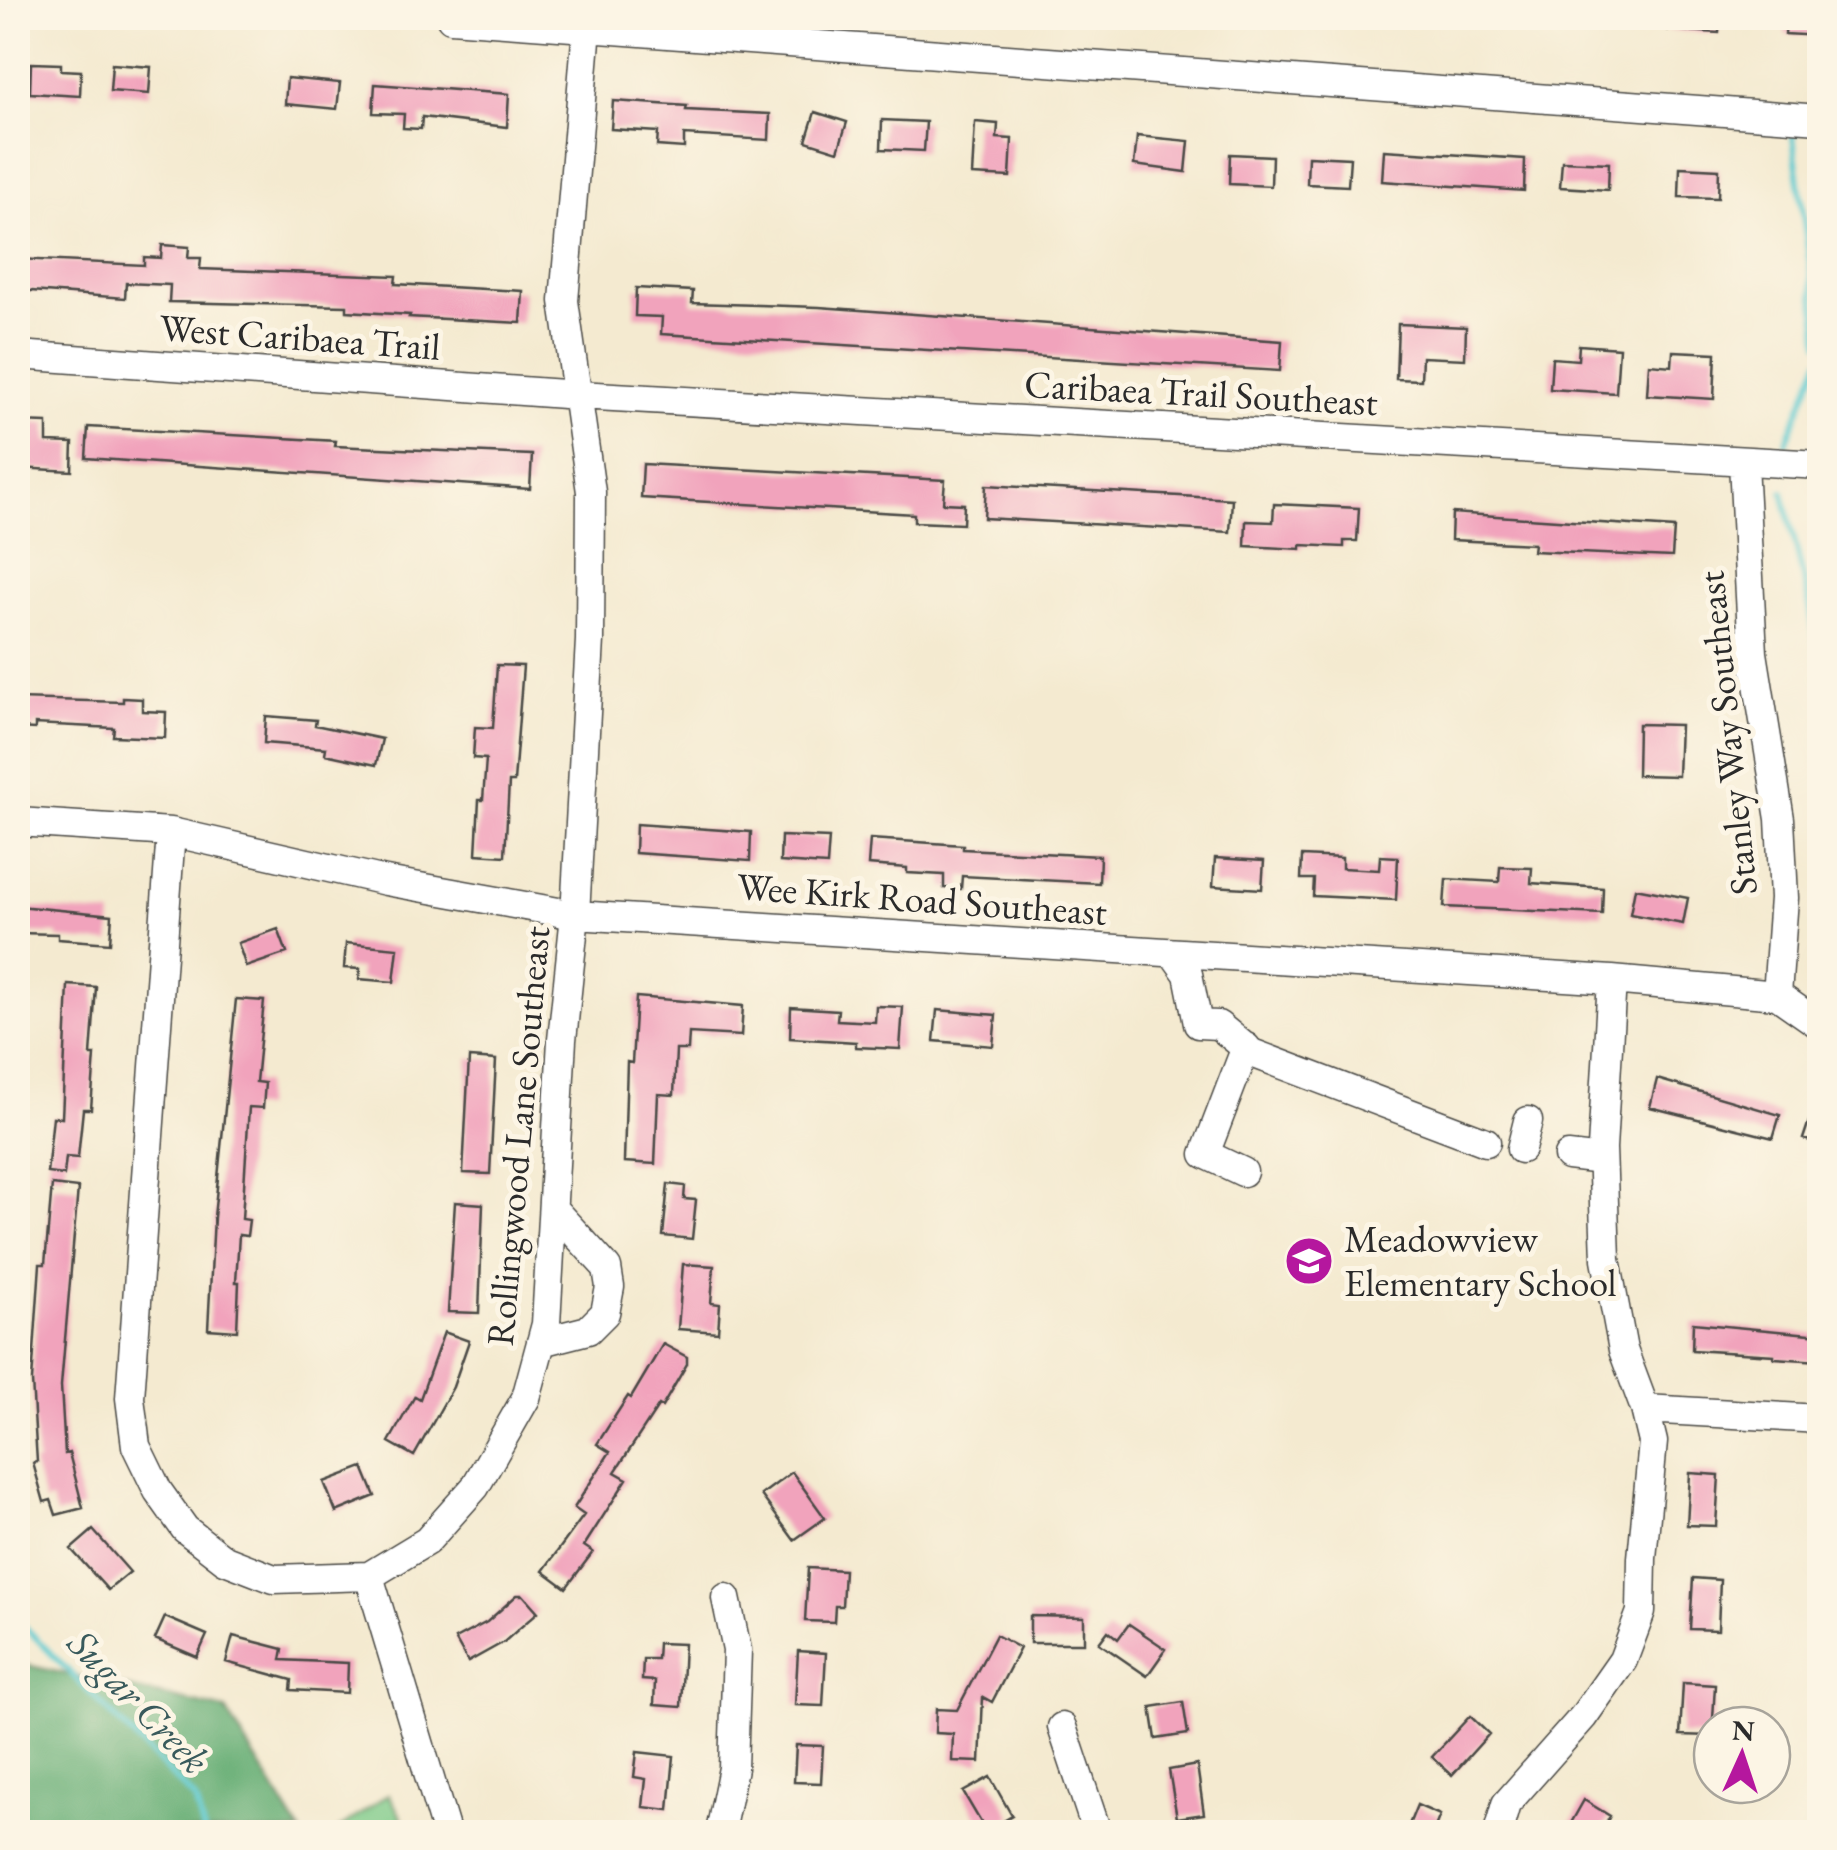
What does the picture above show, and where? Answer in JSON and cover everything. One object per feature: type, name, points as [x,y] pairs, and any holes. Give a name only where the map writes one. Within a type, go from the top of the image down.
[{"type":"street","points":[[451,18],[605,25],[1820,119]]},
{"type":"street","name":"Rollingwood Lane Southeast","points":[[171,832],[130,1398],[136,1446],[158,1490],[185,1529],[225,1560],[274,1578],[369,1576],[427,1541],[475,1488],[526,1398],[546,1324],[562,1040],[576,915],[590,640],[591,510],[564,301],[605,25]]},
{"type":"street","name":"West Caribaea Trail","points":[[18,355],[578,394]]},
{"type":"street","name":"Caribaea Trail Southeast","points":[[578,394],[1820,465]]},
{"type":"street","name":"Stanley Way Southeast","points":[[1743,463],[1753,653],[1780,818],[1784,898],[1778,995]]},
{"type":"street","name":"Wee Kirk Road Southeast","points":[[18,822],[171,832],[386,881],[576,915],[1612,980],[1778,995]]},
{"type":"street","points":[[1173,952],[1188,974],[1198,1024],[1218,1024],[1252,1052],[1486,1142]]},
{"type":"street","points":[[1498,1832],[1506,1804],[1584,1717],[1623,1660],[1641,1612],[1653,1442],[1623,1350],[1606,1259],[1602,1160],[1612,980]]},
{"type":"street","points":[[1778,995],[1820,1025]]},
{"type":"street","points":[[1244,1172],[1205,1154],[1246,1048]]},
{"type":"street","points":[[1568,1156],[1602,1160]]},
{"type":"street","points":[[542,1342],[588,1330],[605,1313],[610,1287],[607,1268],[553,1208]]},
{"type":"street","points":[[1645,1409],[1820,1419]]},
{"type":"street","points":[[369,1576],[446,1832]]},
{"type":"street","points":[[720,1832],[733,1768],[738,1650],[726,1598]]},
{"type":"street","points":[[1062,1727],[1097,1832]]},
{"type":"green space","points":[[18,1663],[226,1710],[300,1832],[18,1832]]},
{"type":"green space","points":[[389,1794],[409,1832],[335,1832]]},
{"type":"building","points":[[1668,18],[1720,18],[1719,33],[1668,30]]},
{"type":"building","points":[[1786,18],[1820,18],[1820,36],[1785,34]]},
{"type":"building","points":[[31,63],[61,64],[61,70],[81,71],[80,96],[30,93]]},
{"type":"building","points":[[112,64],[151,67],[149,94],[110,91]]},
{"type":"building","points":[[287,78],[340,83],[337,109],[285,104]]},
{"type":"building","points":[[375,84],[509,94],[507,127],[422,117],[421,129],[403,128],[404,114],[373,113]]},
{"type":"building","points":[[613,101],[770,114],[769,140],[684,135],[684,148],[657,146],[658,132],[611,129]]},
{"type":"building","points":[[815,112],[847,122],[838,151],[806,141]]},
{"type":"building","points":[[882,120],[926,122],[924,151],[881,149]]},
{"type":"building","points":[[975,122],[998,124],[997,138],[1012,139],[1010,177],[972,175]]},
{"type":"building","points":[[1137,136],[1189,141],[1186,172],[1134,165]]},
{"type":"building","points":[[1384,150],[1525,159],[1524,191],[1382,181]]},
{"type":"building","points":[[1230,154],[1272,156],[1271,186],[1229,184]]},
{"type":"building","points":[[1308,156],[1350,158],[1348,186],[1307,184]]},
{"type":"building","points":[[1562,161],[1609,163],[1608,190],[1560,187]]},
{"type":"building","points":[[1680,167],[1719,169],[1718,198],[1679,197]]},
{"type":"building","points":[[162,245],[189,247],[188,258],[201,258],[200,269],[396,276],[395,284],[523,291],[521,323],[347,311],[347,306],[169,302],[170,285],[126,283],[125,298],[18,290],[18,259],[144,265],[144,257],[161,258]]},
{"type":"building","points":[[636,288],[693,291],[692,303],[819,307],[1282,341],[1280,371],[661,334],[662,317],[635,316]]},
{"type":"building","points":[[1398,324],[1466,327],[1465,359],[1422,357],[1421,380],[1396,379]]},
{"type":"building","points":[[1579,345],[1619,348],[1616,393],[1550,389],[1552,358],[1578,360]]},
{"type":"building","points":[[1673,351],[1716,353],[1714,399],[1647,395],[1649,364],[1672,366]]},
{"type":"building","points":[[19,422],[47,423],[47,442],[73,443],[72,471],[18,468]]},
{"type":"building","points":[[88,427],[336,441],[335,446],[532,455],[530,489],[86,458]]},
{"type":"building","points":[[643,464],[945,480],[943,503],[964,504],[963,524],[914,522],[914,514],[641,498]]},
{"type":"building","points":[[986,485],[1232,499],[1230,532],[984,518]]},
{"type":"building","points":[[1274,504],[1359,508],[1357,541],[1344,541],[1344,547],[1301,545],[1301,549],[1245,546],[1246,521],[1273,522]]},
{"type":"building","points":[[1452,513],[1674,528],[1672,557],[1533,551],[1534,544],[1451,540]]},
{"type":"building","points":[[497,665],[523,666],[505,856],[476,854],[486,759],[473,758],[475,727],[493,728]]},
{"type":"building","points":[[123,698],[142,699],[142,711],[166,712],[165,738],[113,736],[114,728],[35,724],[35,729],[18,728],[18,699],[123,702]]},
{"type":"building","points":[[266,716],[316,720],[315,725],[382,739],[376,765],[325,754],[326,748],[264,743]]},
{"type":"building","points":[[1638,724],[1680,725],[1678,776],[1637,775]]},
{"type":"building","points":[[636,824],[751,832],[750,861],[635,853]]},
{"type":"building","points":[[781,836],[829,838],[827,865],[780,862]]},
{"type":"building","points":[[870,839],[963,845],[963,849],[1100,856],[1099,883],[962,876],[961,889],[944,888],[944,875],[868,865]]},
{"type":"building","points":[[1302,856],[1342,858],[1342,868],[1379,870],[1380,856],[1398,857],[1396,900],[1313,896],[1314,879],[1301,879]]},
{"type":"building","points":[[1215,858],[1264,861],[1262,889],[1213,886]]},
{"type":"building","points":[[1500,867],[1532,868],[1531,883],[1603,888],[1602,914],[1444,907],[1446,879],[1499,882]]},
{"type":"building","points":[[1635,888],[1688,898],[1683,924],[1630,914]]},
{"type":"building","points":[[18,906],[112,915],[110,943],[58,939],[58,934],[18,933]]},
{"type":"building","points":[[278,929],[287,953],[246,967],[238,943]]},
{"type":"building","points":[[346,943],[398,948],[394,982],[359,979],[360,969],[344,968]]},
{"type":"building","points":[[68,985],[96,987],[91,1055],[95,1055],[91,1109],[83,1109],[78,1158],[66,1157],[64,1175],[47,1173],[53,1117],[62,1118]]},
{"type":"building","points":[[636,997],[743,1006],[741,1036],[689,1033],[688,1050],[676,1050],[674,1095],[658,1094],[655,1164],[624,1162],[627,1062],[632,1063]]},
{"type":"building","points":[[236,999],[264,1001],[256,1082],[265,1083],[263,1108],[249,1107],[242,1219],[249,1220],[247,1236],[239,1235],[237,1331],[208,1329],[214,1217]]},
{"type":"building","points":[[876,1006],[903,1007],[900,1049],[790,1038],[791,1007],[838,1010],[837,1020],[875,1022]]},
{"type":"building","points":[[937,1010],[996,1015],[993,1046],[934,1041]]},
{"type":"building","points":[[469,1058],[496,1060],[490,1174],[463,1173]]},
{"type":"building","points":[[1657,1079],[1780,1115],[1773,1138],[1650,1107]]},
{"type":"building","points":[[1817,1097],[1820,1098],[1820,1144],[1803,1139]]},
{"type":"building","points":[[668,1184],[685,1186],[684,1199],[696,1200],[692,1239],[663,1236]]},
{"type":"building","points":[[52,1185],[78,1188],[61,1386],[65,1454],[69,1453],[83,1508],[56,1515],[51,1500],[44,1502],[33,1463],[37,1462],[32,1381],[40,1264],[45,1264]]},
{"type":"building","points":[[455,1202],[483,1204],[479,1313],[448,1312]]},
{"type":"building","points":[[683,1264],[714,1266],[711,1303],[720,1304],[718,1332],[678,1329]]},
{"type":"building","points":[[1693,1323],[1820,1335],[1820,1361],[1692,1350]]},
{"type":"building","points":[[444,1332],[469,1341],[453,1387],[414,1456],[389,1442],[415,1396],[420,1399]]},
{"type":"building","points":[[663,1344],[687,1357],[687,1364],[662,1407],[659,1405],[615,1472],[627,1479],[584,1546],[593,1552],[566,1588],[543,1571],[584,1515],[574,1508],[610,1452],[597,1444],[628,1396],[631,1398]]},
{"type":"building","points":[[363,1467],[375,1496],[336,1512],[324,1482]]},
{"type":"building","points":[[792,1472],[825,1518],[794,1540],[761,1495]]},
{"type":"building","points":[[1690,1473],[1719,1475],[1716,1526],[1687,1525]]},
{"type":"building","points":[[93,1530],[130,1572],[108,1590],[71,1549]]},
{"type":"building","points":[[808,1568],[844,1570],[842,1606],[835,1606],[834,1622],[805,1621]]},
{"type":"building","points":[[1693,1578],[1720,1580],[1718,1630],[1690,1629]]},
{"type":"building","points":[[517,1595],[523,1595],[538,1612],[504,1642],[468,1662],[455,1639],[487,1622]]},
{"type":"building","points":[[1030,1616],[1084,1617],[1084,1643],[1030,1643]]},
{"type":"building","points":[[165,1617],[207,1635],[197,1657],[155,1639]]},
{"type":"building","points":[[1129,1624],[1166,1649],[1147,1676],[1099,1643],[1108,1631],[1118,1639]]},
{"type":"building","points":[[996,1635],[1020,1648],[992,1702],[983,1697],[980,1762],[952,1761],[953,1734],[935,1733],[936,1709],[957,1710]]},
{"type":"building","points":[[233,1636],[283,1649],[281,1660],[348,1663],[347,1693],[291,1690],[292,1680],[226,1662]]},
{"type":"building","points":[[658,1643],[684,1644],[681,1707],[654,1705],[655,1681],[642,1680],[643,1659],[657,1659]]},
{"type":"building","points":[[798,1651],[826,1653],[823,1706],[795,1705]]},
{"type":"building","points":[[1683,1683],[1715,1685],[1714,1705],[1692,1705],[1692,1735],[1680,1735]]},
{"type":"building","points":[[1183,1702],[1188,1734],[1156,1739],[1151,1707]]},
{"type":"building","points":[[1470,1716],[1489,1734],[1452,1775],[1432,1757]]},
{"type":"building","points":[[796,1745],[823,1746],[821,1783],[794,1782]]},
{"type":"building","points":[[637,1752],[674,1756],[669,1810],[643,1807],[646,1779],[634,1777]]},
{"type":"building","points":[[1197,1765],[1204,1814],[1177,1818],[1169,1770]]},
{"type":"building","points":[[990,1777],[1012,1816],[986,1831],[963,1792]]},
{"type":"building","points":[[1584,1800],[1610,1816],[1601,1832],[1566,1832]]},
{"type":"building","points":[[1417,1805],[1440,1815],[1433,1832],[1406,1832]]},
{"type":"waterway","points":[[1797,132],[1793,137],[1820,343]]},
{"type":"waterway","points":[[1786,443],[1820,360]]},
{"type":"waterway","points":[[1783,492],[1820,667]]},
{"type":"waterway","name":"Sugar Creek","points":[[18,1620],[195,1800],[204,1832]]},
{"type":"place","name":"Meadowview Elementary School","points":[[1309,1261]]}]
